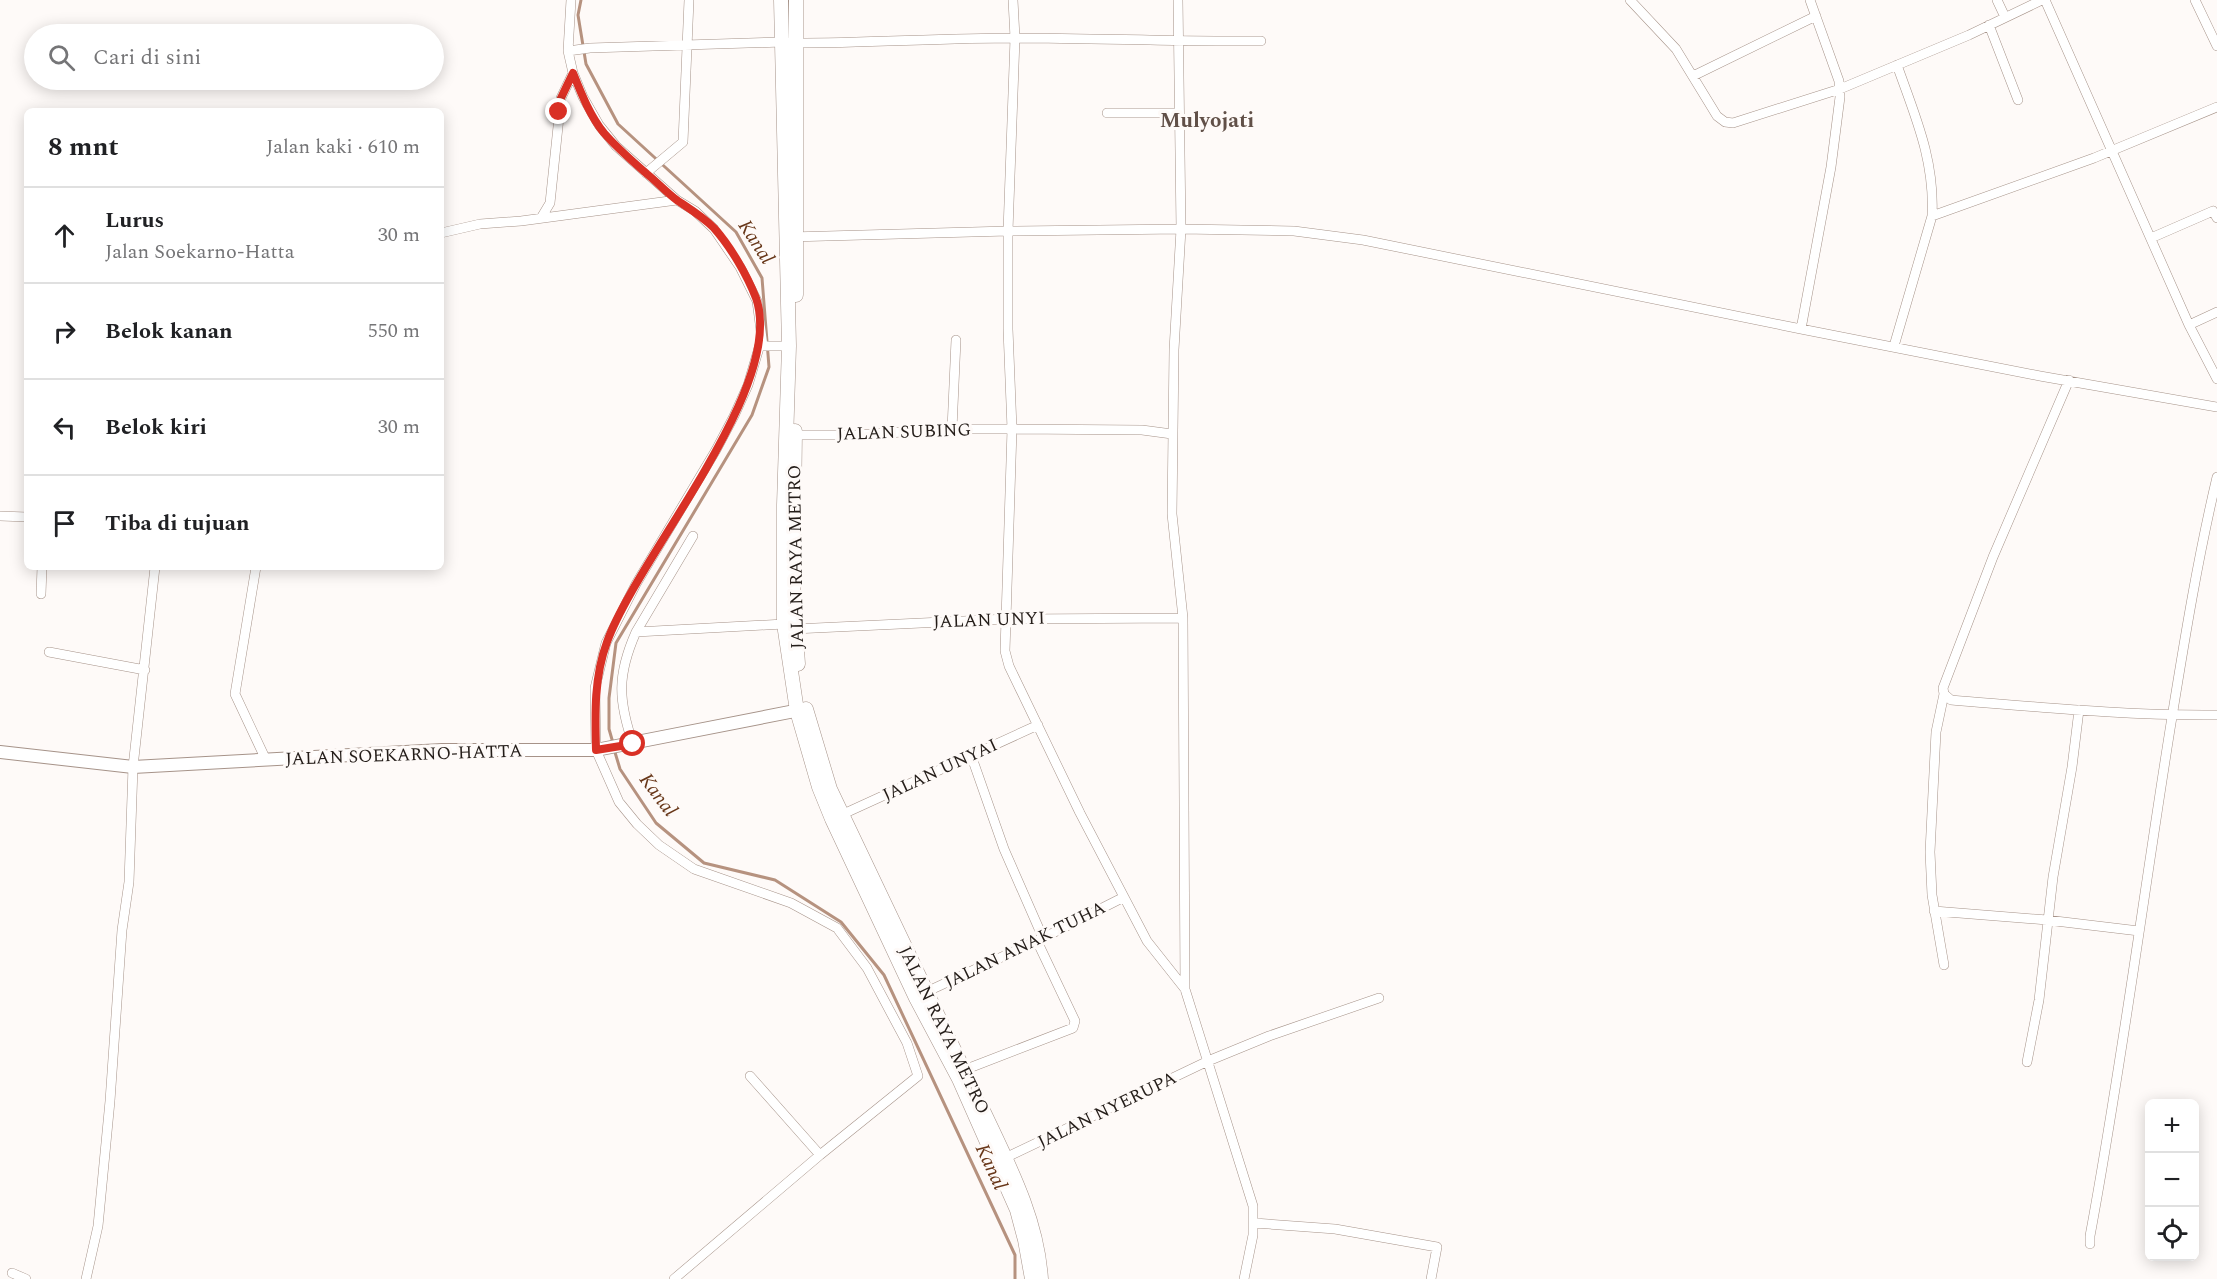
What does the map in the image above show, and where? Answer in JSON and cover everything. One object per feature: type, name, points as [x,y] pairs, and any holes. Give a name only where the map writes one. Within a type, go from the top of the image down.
[{"type":"highway","points":[[782,0],[789,43],[790,237],[784,505],[789,626],[801,710],[815,776],[832,819],[916,998],[959,1079],[1017,1209],[1032,1279]]},
{"type":"highway","points":[[789,43],[796,0]]},
{"type":"highway","name":"JALAN RAYA METRO","points":[[789,626],[793,580],[795,435],[790,237]]},
{"type":"highway","name":"JALAN RAYA METRO","points":[[801,710],[841,815],[964,1070],[1024,1202],[1035,1234],[1041,1279]]},
{"type":"main road","name":"JALAN SOEKARNO-HATTA","points":[[0,752],[134,767],[442,750],[600,750],[801,710]]},
{"type":"street","points":[[571,0],[573,73],[583,97],[599,125],[616,146],[648,170],[677,200],[714,229],[740,267],[757,301],[763,344],[734,416],[636,584],[606,643],[595,688],[600,750],[619,802],[658,845],[694,869],[791,903],[837,928],[867,968],[907,1043],[918,1076],[820,1155],[674,1279]]},
{"type":"street","points":[[648,170],[683,142],[689,0]]},
{"type":"street","points":[[1013,0],[1015,38],[1008,231],[1008,329],[1012,429],[1006,659],[1080,813],[1147,941],[1185,989]]},
{"type":"street","points":[[1178,0],[1181,230],[1174,350],[1172,514],[1184,618],[1185,989],[1253,1206],[1254,1223],[1244,1279]]},
{"type":"street","points":[[1801,329],[1831,167],[1840,89],[1810,0]]},
{"type":"street","points":[[1997,0],[2005,17]]},
{"type":"street","points":[[1634,4],[1676,49],[1717,116],[1725,122],[1733,123],[1840,89],[2043,0],[2113,151],[2189,325],[2217,379]]},
{"type":"street","points":[[2195,0],[2217,46]]},
{"type":"street","points":[[1693,76],[1815,16]]},
{"type":"street","points":[[1989,25],[2018,100]]},
{"type":"street","points":[[572,50],[1015,38],[1180,42],[1261,41]]},
{"type":"street","points":[[1894,346],[1932,216],[1933,190],[1929,159],[1897,65]]},
{"type":"street","points":[[541,218],[550,203],[561,98],[573,73]]},
{"type":"street","points":[[1932,216],[2113,151],[2217,107]]},
{"type":"street","points":[[1107,112],[1179,113]]},
{"type":"street","points":[[444,232],[480,224],[677,200]]},
{"type":"street","points":[[2151,238],[2213,211],[2217,218]]},
{"type":"street","points":[[790,237],[1008,231],[1294,231],[1363,240],[1801,329],[2217,407]]},
{"type":"street","points":[[2189,325],[2217,312]]},
{"type":"street","points":[[952,429],[956,340]]},
{"type":"street","points":[[763,344],[786,346]]},
{"type":"street","points":[[1944,965],[1934,911],[1930,852],[1936,732],[1944,694],[1943,688],[1993,557],[2069,380]]},
{"type":"street","name":"JALAN SUBING","points":[[795,435],[855,435],[952,429],[1142,430],[1172,434]]},
{"type":"street","points":[[2090,1244],[2172,716],[2190,609],[2215,496],[2217,477]]},
{"type":"street","points":[[0,516],[24,517]]},
{"type":"street","points":[[629,745],[622,712],[624,662],[636,632],[693,536]]},
{"type":"street","points":[[41,594],[42,570]]},
{"type":"street","points":[[86,1279],[98,1226],[110,1101],[122,930],[129,882],[134,767],[155,570]]},
{"type":"street","points":[[256,570],[235,694],[266,760]]},
{"type":"street","name":"JALAN UNYI","points":[[636,632],[1006,619],[1184,618]]},
{"type":"street","points":[[49,652],[145,670]]},
{"type":"street","points":[[1944,694],[1951,700],[2172,716],[2217,716]]},
{"type":"street","points":[[2027,1062],[2045,956],[2047,920],[2079,710]]},
{"type":"street","name":"JALAN UNYAI","points":[[841,815],[1038,725]]},
{"type":"street","points":[[964,1070],[1073,1028],[1075,1021],[1004,849],[971,755]]},
{"type":"street","name":"JALAN ANAK TUHA","points":[[926,992],[1040,940],[1125,897]]},
{"type":"street","points":[[1934,911],[2047,920],[2139,931]]},
{"type":"street","name":"JALAN NYERUPA","points":[[1005,1158],[1208,1061],[1269,1036],[1379,998]]},
{"type":"street","points":[[750,1076],[820,1155]]},
{"type":"street","points":[[1254,1223],[1335,1229],[1437,1246],[1431,1279]]},
{"type":"street","points":[[12,1273],[26,1279]]},
{"type":"waterway","name":"Kanal","points":[[581,0],[578,15],[586,64],[618,124],[736,232],[762,278],[769,367],[752,415],[616,643],[609,698],[609,729],[613,743]]},
{"type":"waterway","name":"Kanal","points":[[614,749],[620,769],[656,823],[704,863],[775,880],[841,922],[884,975],[1015,1255],[1015,1279]]},
{"type":"district","name":"Mulyojati","points":[[1207,121]]},
{"type":"route","points":[[559,112],[561,98],[573,73],[583,97],[605,134],[634,163],[714,229],[751,287],[757,301],[759,316],[760,341],[748,385],[734,416],[636,584],[606,643],[595,688],[596,750],[633,744]]}]
